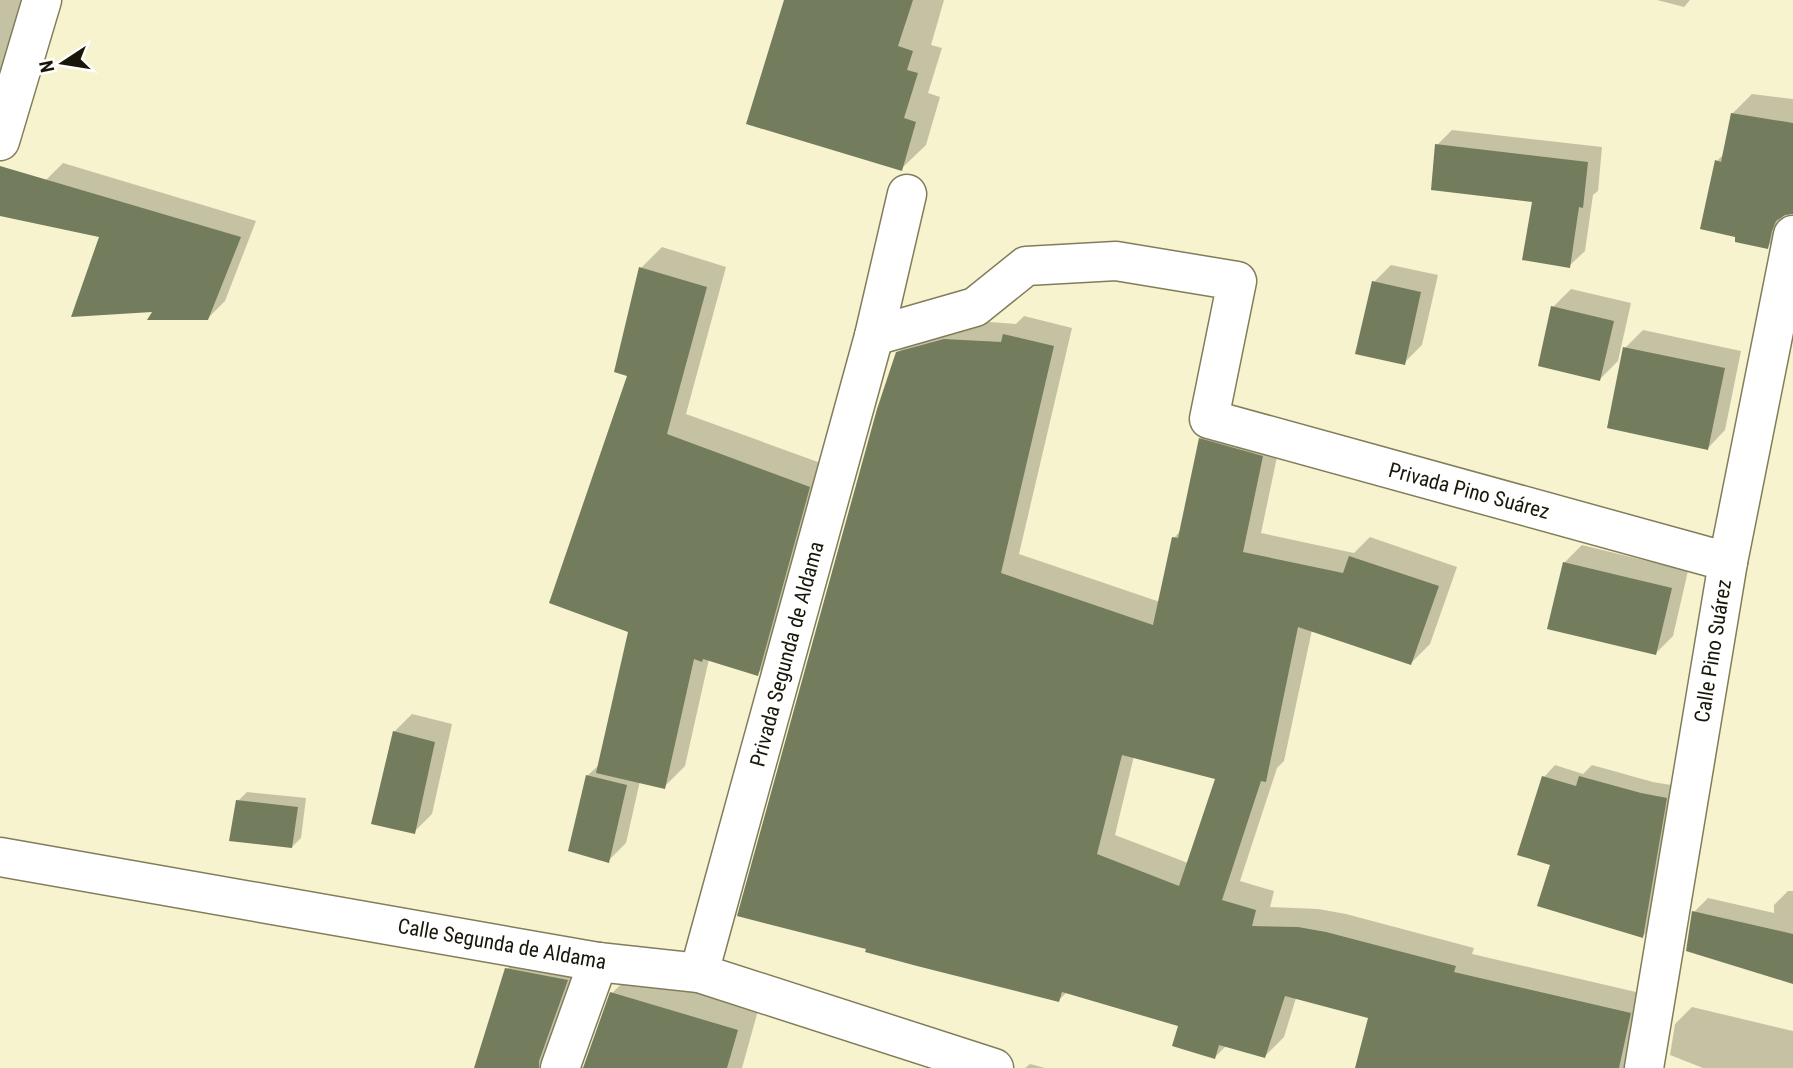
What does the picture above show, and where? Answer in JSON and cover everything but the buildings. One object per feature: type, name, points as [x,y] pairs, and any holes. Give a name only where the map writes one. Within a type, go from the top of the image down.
[{"type":"street","points":[[0,141],[42,0]]},
{"type":"street","name":"Privada Segunda de Aldama","points":[[699,973],[874,336],[907,194]]},
{"type":"street","name":"Calle Pino Suárez","points":[[1644,1068],[1728,562],[1793,235]]},
{"type":"street","name":"Privada Pino Suárez","points":[[874,336],[975,307],[1026,266],[1116,261],[1237,281],[1209,419],[1728,562]]},
{"type":"street","name":"Calle Segunda de Aldama","points":[[0,857],[598,962],[699,973],[994,1068]]},
{"type":"street","points":[[560,1068],[598,962]]}]
